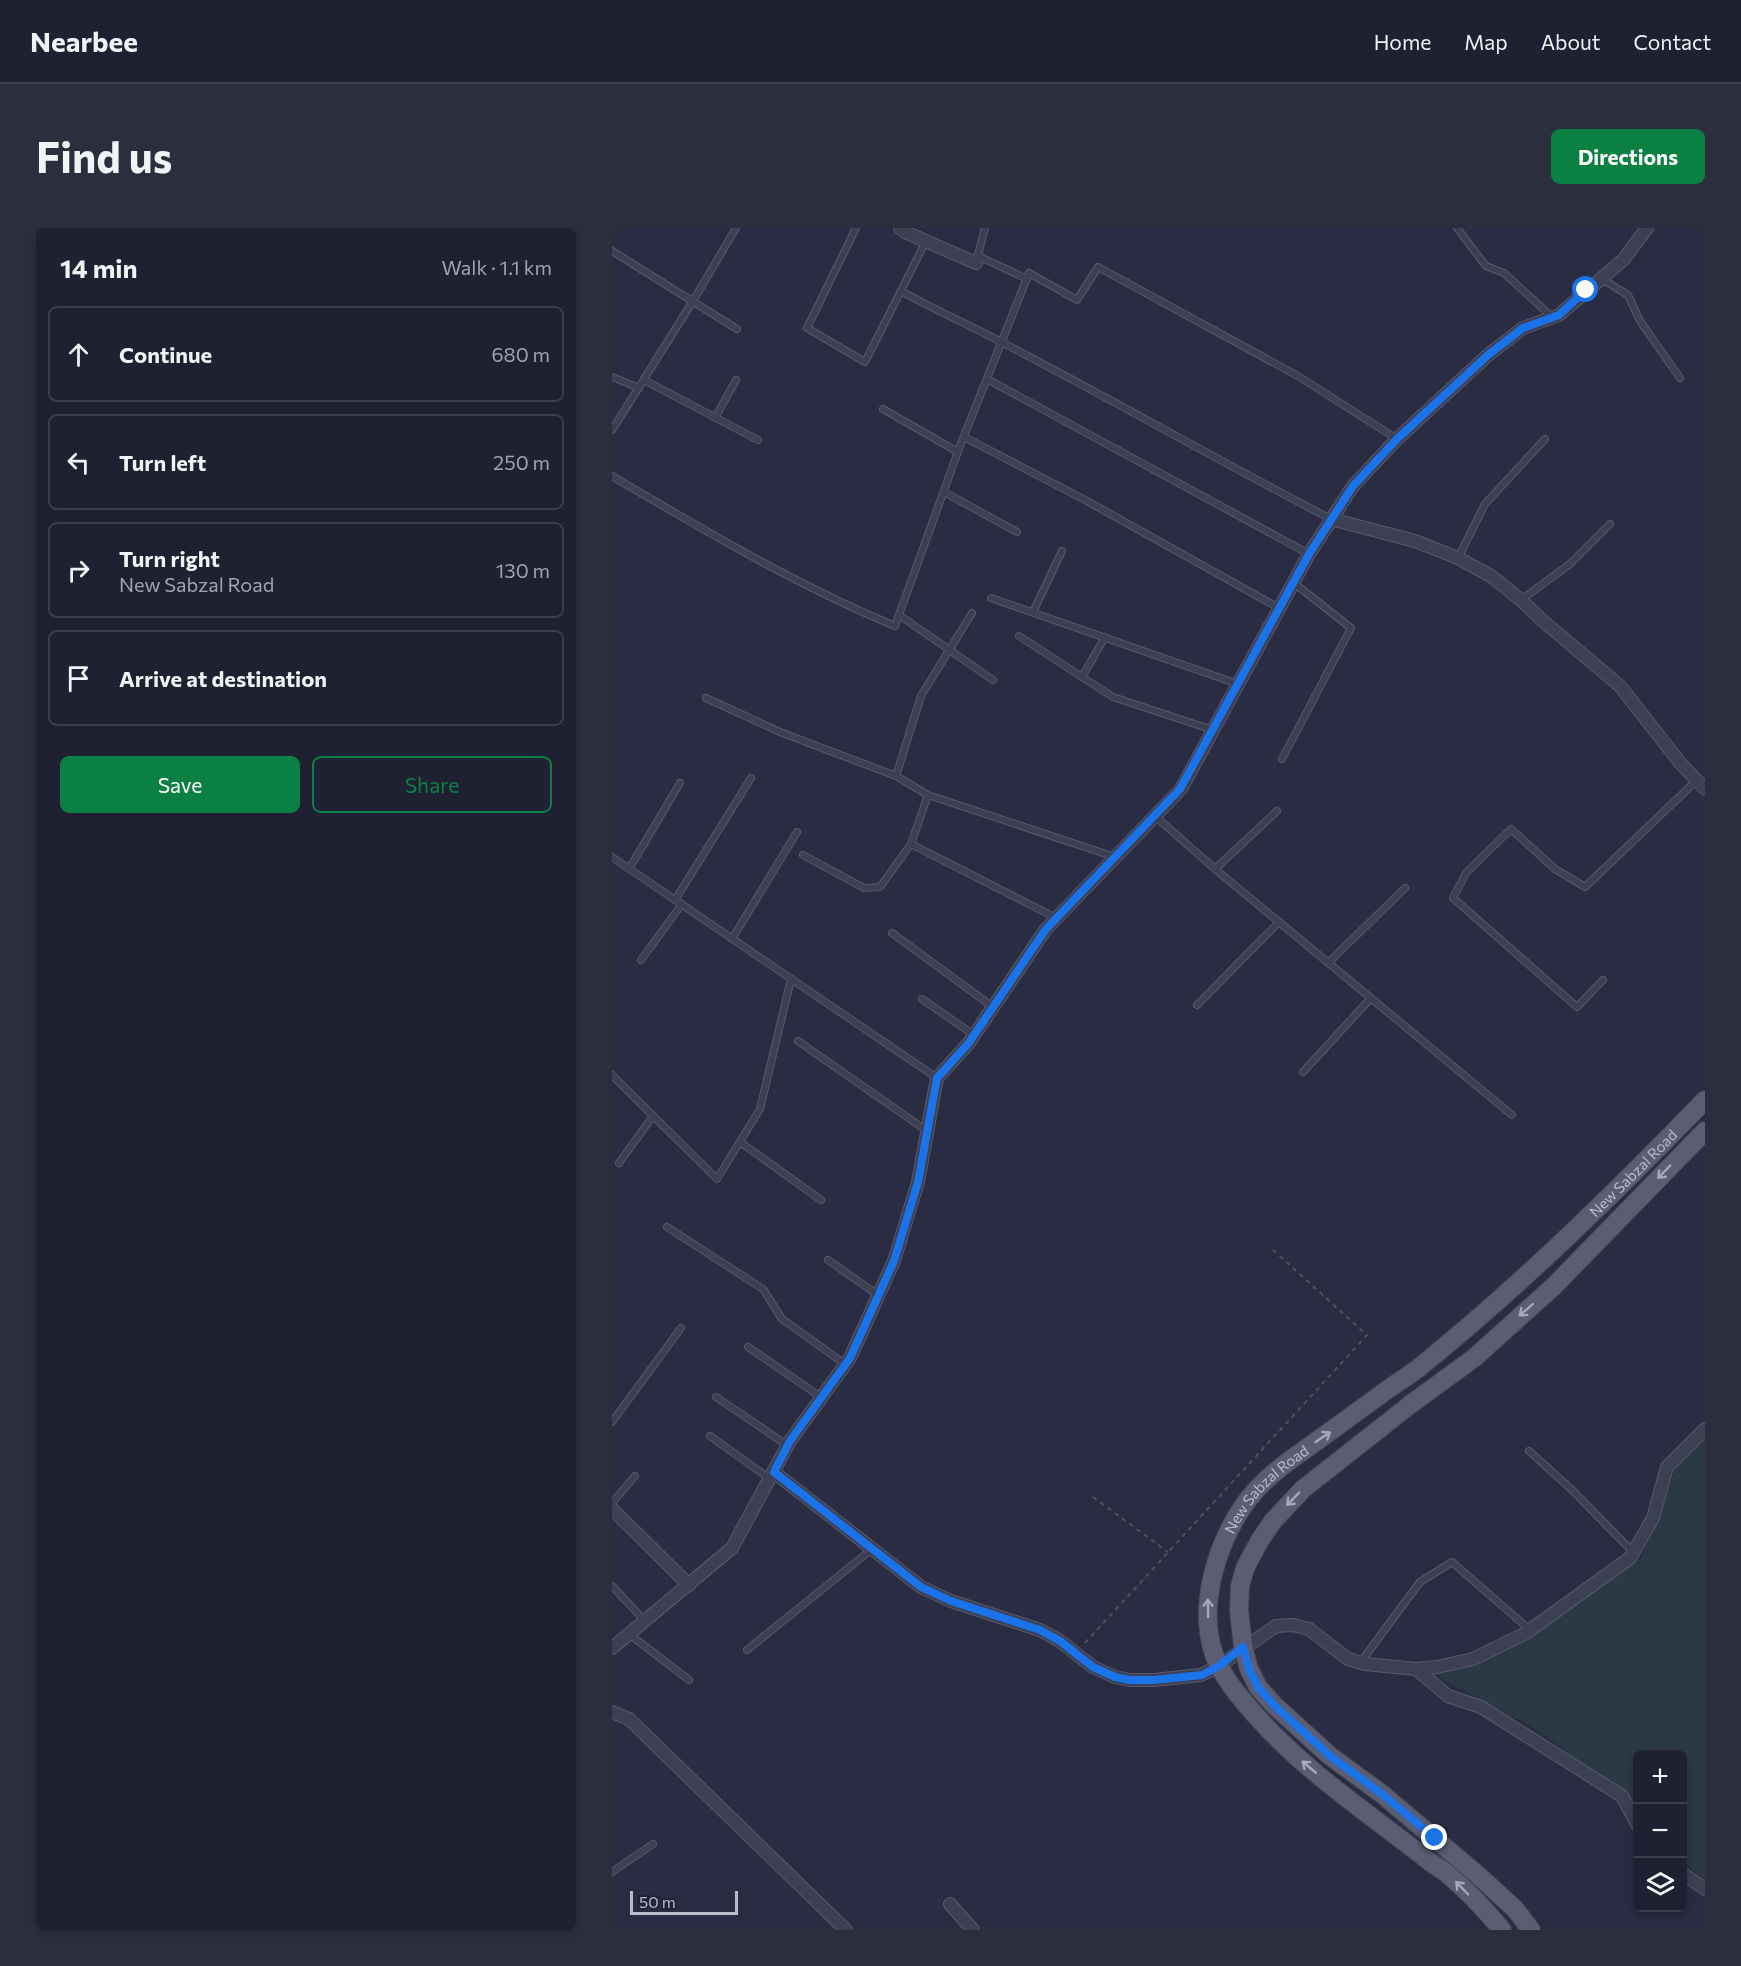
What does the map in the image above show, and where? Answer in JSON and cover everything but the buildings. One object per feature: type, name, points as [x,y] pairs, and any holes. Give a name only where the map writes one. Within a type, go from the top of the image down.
[{"type":"main road","name":"New Sabzal Road","points":[[1502,1930],[1453,1879],[1319,1776],[1278,1741],[1238,1695],[1219,1666],[1210,1638],[1207,1601],[1210,1582],[1225,1539],[1241,1510],[1255,1491],[1298,1453],[1417,1369],[1504,1296],[1630,1176],[1705,1100]]},
{"type":"main road","name":"New Sabzal Road","points":[[1531,1930],[1515,1909],[1382,1794],[1330,1756],[1274,1705],[1258,1687],[1249,1669],[1243,1647],[1239,1610],[1240,1586],[1245,1568],[1260,1540],[1273,1521],[1310,1483],[1474,1358],[1554,1286],[1705,1131]]},
{"type":"street","points":[[900,228],[926,241],[977,259]]},
{"type":"street","points":[[612,1648],[732,1548],[788,1446],[846,1364],[879,1296],[894,1261],[918,1182],[937,1078],[974,1035],[1046,929],[1180,789],[1293,582],[1353,486],[1397,439],[1488,355],[1523,328],[1559,315],[1624,259],[1647,228]]},
{"type":"street","points":[[1331,519],[1415,541],[1458,558],[1491,576],[1620,686],[1681,764],[1701,785]]},
{"type":"street","points":[[772,1476],[872,1548],[921,1587],[951,1601],[1040,1630],[1060,1641],[1093,1667],[1115,1677],[1130,1680],[1154,1680],[1202,1675],[1219,1666],[1276,1626],[1293,1625],[1309,1629],[1348,1659],[1360,1663],[1416,1669],[1473,1659],[1530,1631],[1630,1558],[1653,1518],[1667,1467],[1705,1429]]},
{"type":"street","points":[[612,1509],[689,1585]]},
{"type":"street","points":[[1416,1669],[1448,1696],[1481,1707],[1622,1796],[1633,1817]]},
{"type":"street","points":[[612,1712],[629,1719],[846,1930]]},
{"type":"street","points":[[1687,1876],[1705,1889]]},
{"type":"street","points":[[950,1904],[973,1930]]},
{"type":"lane","points":[[612,430],[736,228]]},
{"type":"lane","points":[[856,228],[807,328],[865,362],[926,241]]},
{"type":"lane","points":[[985,228],[977,259],[1027,279]]},
{"type":"lane","points":[[1456,228],[1486,266],[1504,273],[1552,317]]},
{"type":"lane","points":[[612,251],[736,329]]},
{"type":"lane","points":[[612,476],[698,526],[843,604],[895,626],[958,452],[1029,273],[1077,300],[1098,267],[1298,376],[1397,439]]},
{"type":"lane","points":[[1600,278],[1628,295],[1640,321],[1680,378]]},
{"type":"lane","points":[[902,291],[941,313],[1002,342],[1236,470],[1331,519]]},
{"type":"lane","points":[[612,376],[639,388]]},
{"type":"lane","points":[[987,379],[1309,554]]},
{"type":"lane","points":[[644,380],[758,440]]},
{"type":"lane","points":[[715,418],[736,380]]},
{"type":"lane","points":[[883,409],[958,452]]},
{"type":"lane","points":[[964,437],[1087,501],[1279,608]]},
{"type":"lane","points":[[1458,558],[1485,504],[1545,439]]},
{"type":"lane","points":[[944,492],[1017,532]]},
{"type":"lane","points":[[1521,600],[1570,564],[1610,524]]},
{"type":"lane","points":[[1033,612],[1062,551]]},
{"type":"lane","points":[[1282,759],[1351,628],[1293,582]]},
{"type":"lane","points":[[991,598],[1238,684]]},
{"type":"lane","points":[[896,776],[921,696],[972,613]]},
{"type":"lane","points":[[898,615],[993,680]]},
{"type":"lane","points":[[1019,636],[1113,698],[1213,730]]},
{"type":"lane","points":[[1082,677],[1105,637]]},
{"type":"lane","points":[[706,698],[780,732],[896,776],[928,795],[1115,857]]},
{"type":"lane","points":[[675,900],[751,778]]},
{"type":"lane","points":[[630,869],[680,783]]},
{"type":"lane","points":[[1603,980],[1577,1007],[1453,898],[1466,873],[1511,829],[1555,869],[1585,887],[1701,785]]},
{"type":"lane","points":[[803,855],[864,888],[880,887],[910,844],[928,795]]},
{"type":"lane","points":[[1215,869],[1277,811]]},
{"type":"lane","points":[[1155,816],[1215,869],[1512,1115]]},
{"type":"lane","points":[[732,939],[797,832]]},
{"type":"lane","points":[[910,844],[1056,918]]},
{"type":"lane","points":[[612,857],[937,1078]]},
{"type":"lane","points":[[1328,963],[1405,888]]},
{"type":"lane","points":[[641,960],[682,904]]},
{"type":"lane","points":[[1197,1005],[1279,922]]},
{"type":"lane","points":[[892,933],[993,1007]]},
{"type":"lane","points":[[612,1075],[717,1179],[760,1109],[790,979]]},
{"type":"lane","points":[[1303,1072],[1371,998]]},
{"type":"lane","points":[[922,999],[974,1035]]},
{"type":"lane","points":[[798,1041],[927,1131]]},
{"type":"lane","points":[[619,1163],[653,1116]]},
{"type":"lane","points":[[740,1142],[821,1200]]},
{"type":"lane","points":[[667,1227],[763,1289],[782,1319],[846,1364]]},
{"type":"lane","points":[[828,1260],[879,1296]]},
{"type":"lane","points":[[612,1422],[681,1328]]},
{"type":"lane","points":[[747,1347],[822,1398]]},
{"type":"lane","points":[[716,1397],[788,1446]]},
{"type":"lane","points":[[710,1436],[772,1476]]},
{"type":"lane","points":[[1529,1451],[1633,1552]]},
{"type":"lane","points":[[612,1503],[635,1476]]},
{"type":"lane","points":[[747,1650],[872,1548]]},
{"type":"lane","points":[[1360,1663],[1420,1582],[1452,1562],[1530,1631]]},
{"type":"lane","points":[[612,1586],[646,1621]]},
{"type":"lane","points":[[629,1634],[689,1680]]},
{"type":"lane","points":[[612,1872],[653,1844]]},
{"type":"path","points":[[1075,1654],[1367,1335],[1272,1248]]},
{"type":"path","points":[[1093,1497],[1168,1552]]},
{"type":"shaded area","points":[[1705,1437],[1705,1880],[1687,1865],[1687,1750],[1633,1750],[1633,1806],[1625,1794],[1537,1730],[1442,1679],[1435,1671],[1471,1665],[1529,1639],[1641,1557],[1660,1517],[1676,1464]]},
{"type":"route","points":[[1435,1838],[1382,1794],[1330,1756],[1274,1705],[1258,1687],[1249,1669],[1243,1647],[1219,1666],[1202,1675],[1154,1680],[1130,1680],[1115,1677],[1093,1667],[1060,1641],[1040,1630],[978,1611],[921,1587],[774,1472],[790,1441],[850,1358],[894,1261],[918,1182],[937,1078],[968,1044],[1046,929],[1180,789],[1309,554],[1353,486],[1397,439],[1488,355],[1523,328],[1559,315],[1586,290]]}]
